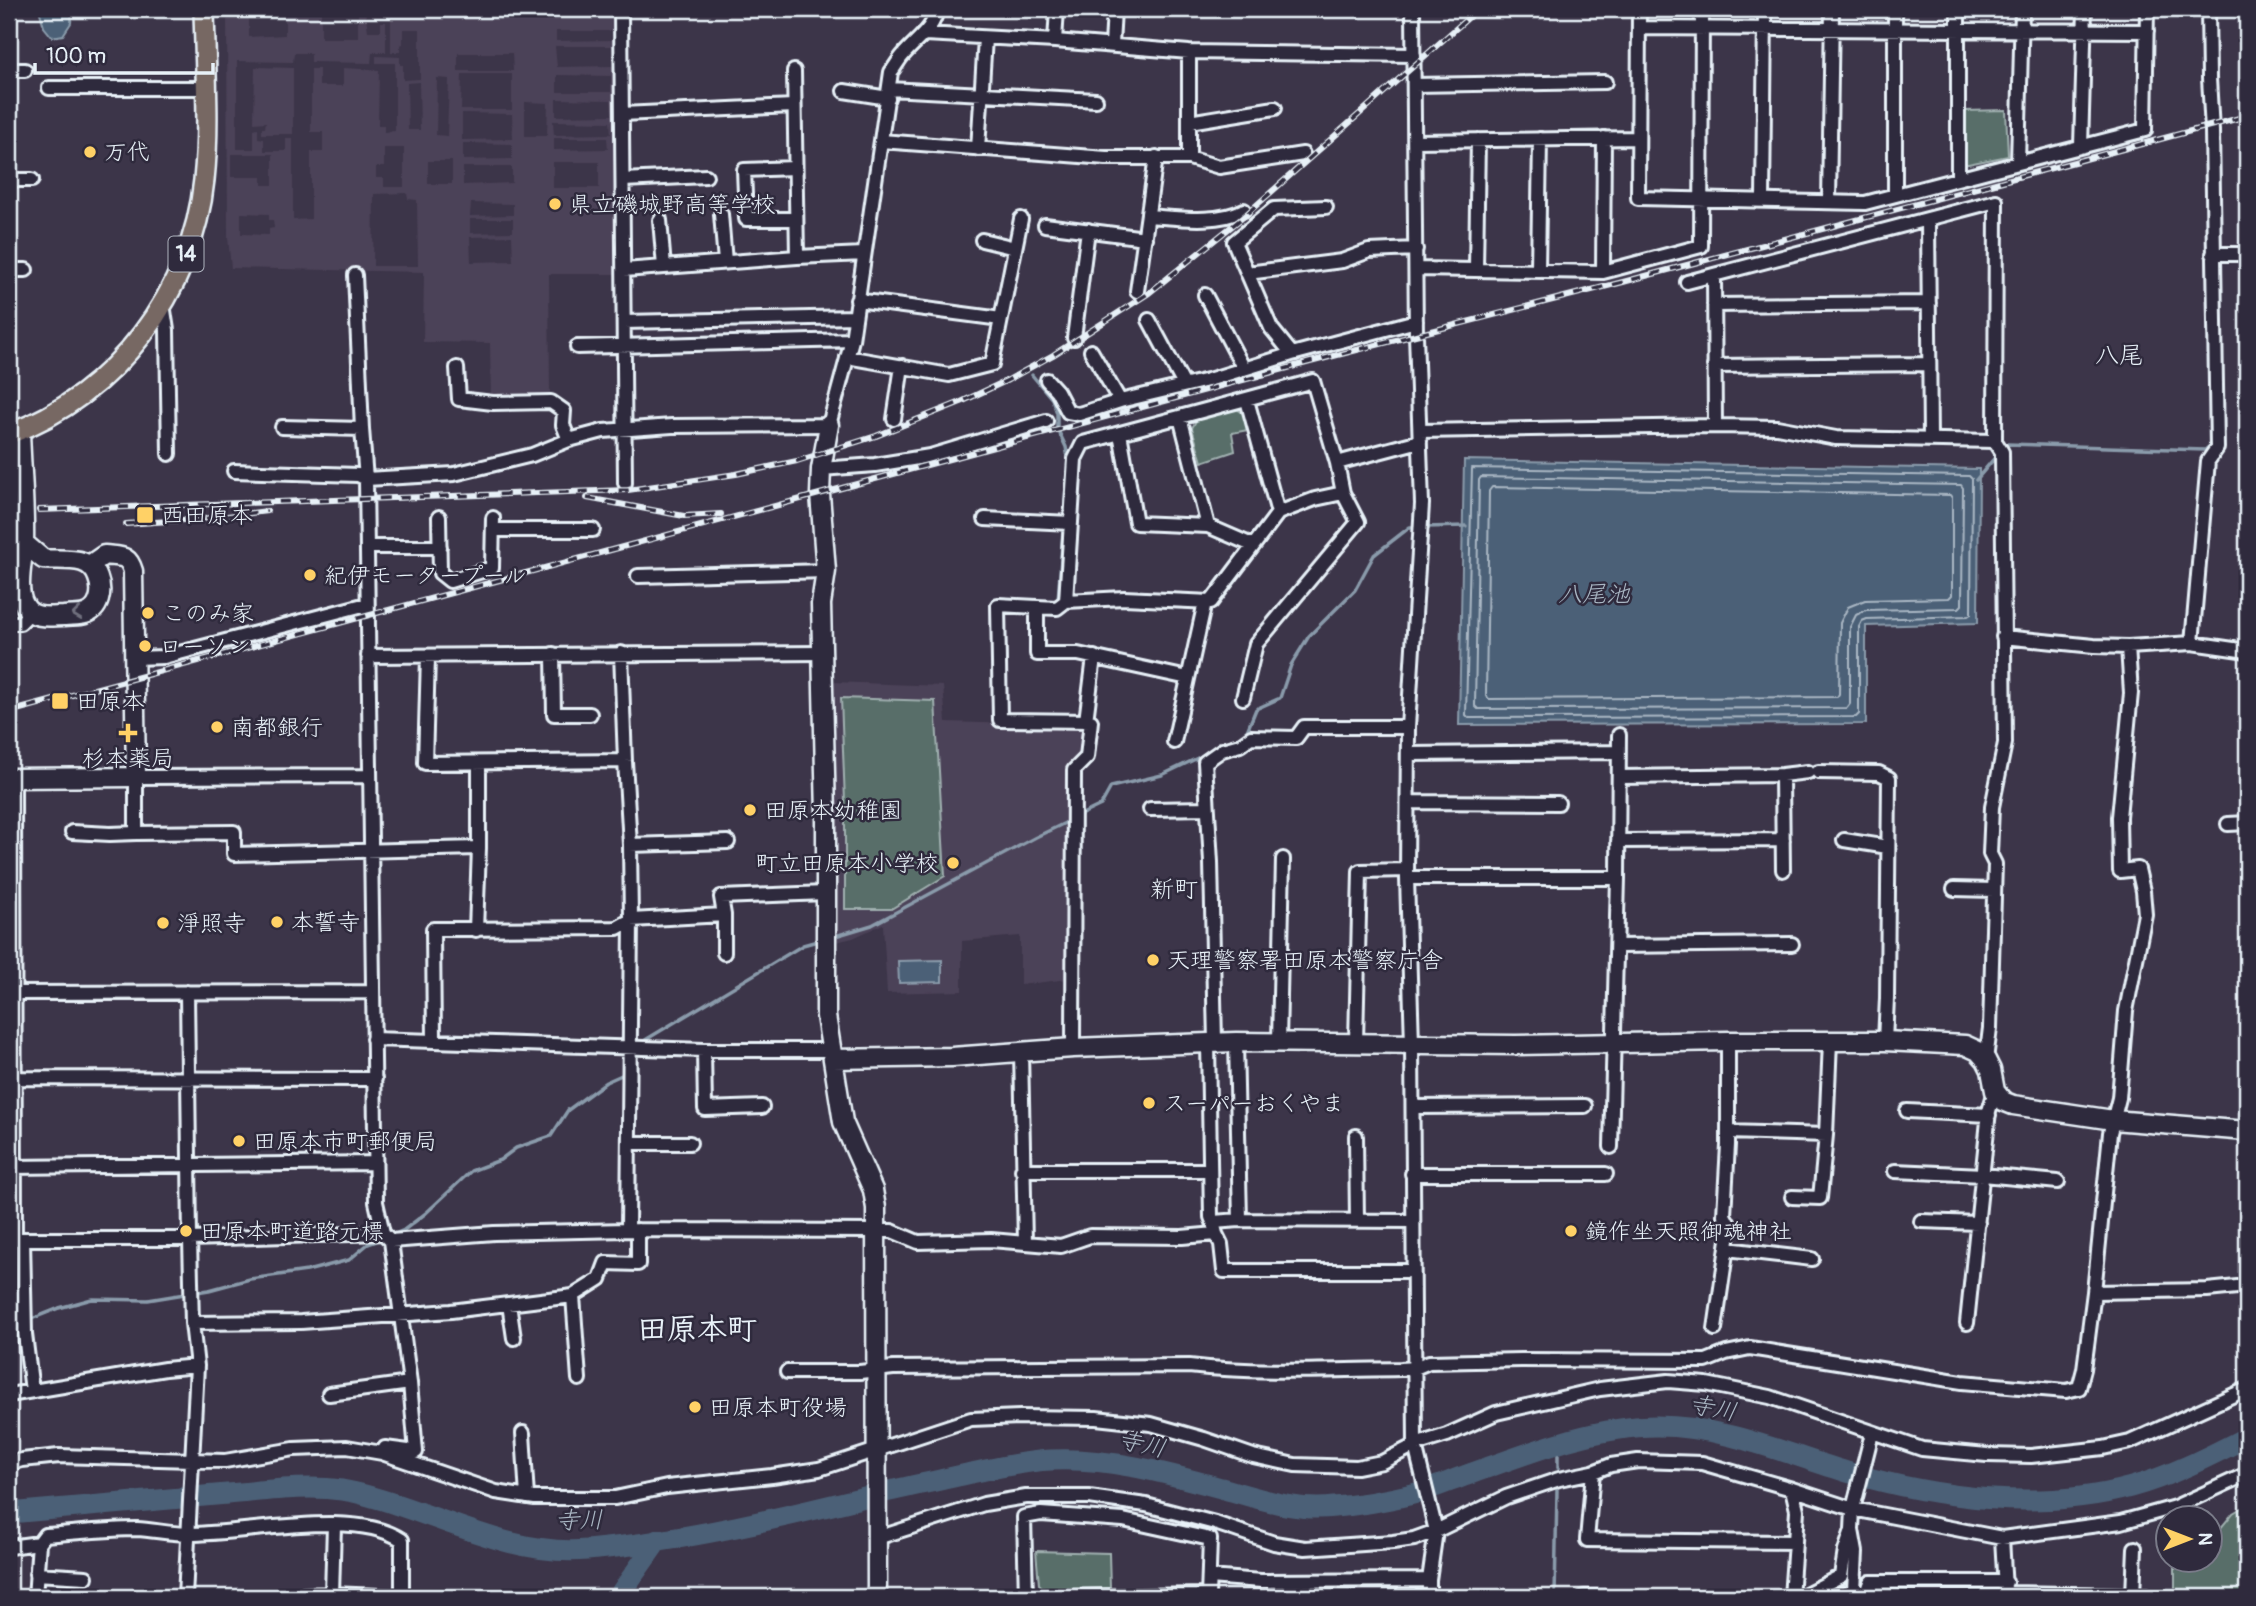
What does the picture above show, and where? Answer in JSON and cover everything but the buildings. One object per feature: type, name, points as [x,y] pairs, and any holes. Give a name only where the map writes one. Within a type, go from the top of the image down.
[{"type":"main road","name":"14","points":[[14,432],[69,403],[92,387],[140,338],[180,274],[197,222],[204,180],[204,9]]},
{"type":"street","points":[[621,9],[625,482]]},
{"type":"street","points":[[877,1597],[877,1231],[873,1190],[843,1122],[826,1016],[821,604],[826,572],[820,494],[821,469],[829,425],[852,340],[891,72],[904,54],[925,34],[937,9]]},
{"type":"street","points":[[1055,41],[1057,9]]},
{"type":"street","points":[[1112,45],[1114,9]]},
{"type":"street","points":[[1413,9],[1416,321],[1422,504],[1408,727],[1407,874],[1413,1107],[1416,1449],[1435,1528],[1429,1597]]},
{"type":"street","points":[[1639,9],[1638,198],[1865,203],[2145,130],[2147,9]]},
{"type":"street","points":[[1416,269],[1603,272],[1701,246],[1702,9]]},
{"type":"street","points":[[1763,201],[1765,9]]},
{"type":"street","points":[[1829,202],[1832,9]]},
{"type":"street","points":[[1895,9],[1895,195]]},
{"type":"street","points":[[1958,9],[1958,178]]},
{"type":"street","points":[[2018,163],[2022,9]]},
{"type":"street","points":[[2081,146],[2085,9]]},
{"type":"street","points":[[2192,643],[2208,461],[2217,448],[2208,9]]},
{"type":"street","points":[[1639,28],[2147,31]]},
{"type":"street","points":[[925,34],[1189,52],[1414,55]]},
{"type":"street","points":[[978,149],[985,38]]},
{"type":"street","points":[[1189,52],[1189,158]]},
{"type":"street","points":[[9,70],[25,70]]},
{"type":"street","points":[[794,71],[797,257]]},
{"type":"street","points":[[1414,85],[1605,82]]},
{"type":"street","points":[[49,88],[205,88]]},
{"type":"street","points":[[844,91],[1096,100]]},
{"type":"street","points":[[622,114],[794,106]]},
{"type":"street","points":[[1189,122],[1275,108]]},
{"type":"street","points":[[1603,272],[1604,138]]},
{"type":"street","points":[[1415,141],[1637,138]]},
{"type":"street","points":[[1538,270],[1540,139]]},
{"type":"street","points":[[1476,270],[1478,140]]},
{"type":"street","points":[[881,141],[1106,158],[1189,158],[1219,167],[1303,154]]},
{"type":"street","points":[[1137,291],[1156,157]]},
{"type":"street","points":[[795,168],[744,170],[746,219],[796,219]]},
{"type":"street","points":[[623,180],[706,176]]},
{"type":"street","points":[[9,180],[32,180]]},
{"type":"street","points":[[1687,282],[1996,201],[1995,441],[2002,452],[2005,743],[1992,807],[1990,854],[1995,864],[1990,1028],[1986,1060]]},
{"type":"street","points":[[1292,354],[1271,328],[1234,242],[1274,209],[1326,206]]},
{"type":"street","points":[[1148,216],[1189,219],[1231,217],[1244,209]]},
{"type":"street","points":[[721,214],[725,262]]},
{"type":"street","points":[[847,357],[949,375],[992,364],[1021,219]]},
{"type":"street","points":[[660,220],[664,267]]},
{"type":"street","points":[[1928,220],[1930,439]]},
{"type":"street","points":[[1045,225],[1145,238]]},
{"type":"street","points":[[1074,338],[1088,230]]},
{"type":"street","points":[[982,240],[1015,248]]},
{"type":"street","points":[[1247,273],[1342,261],[1369,251],[1416,249]]},
{"type":"street","points":[[624,270],[864,254]]},
{"type":"street","points":[[2213,254],[2247,254]]},
{"type":"street","points":[[9,270],[26,270]]},
{"type":"street","points":[[355,275],[366,479],[376,1202],[387,1237],[401,1315],[416,1452],[384,1448],[382,1453]]},
{"type":"street","points":[[1714,275],[1714,426]]},
{"type":"street","points":[[1205,295],[1244,369]]},
{"type":"street","points":[[857,300],[1001,319]]},
{"type":"street","points":[[1714,305],[1929,303]]},
{"type":"street","points":[[163,304],[167,330],[169,454]]},
{"type":"street","points":[[624,322],[855,317]]},
{"type":"street","points":[[1149,320],[1184,385]]},
{"type":"street","points":[[1047,380],[1057,391],[1068,412],[1079,414],[1416,321]]},
{"type":"street","points":[[577,347],[852,340]]},
{"type":"street","points":[[1091,351],[1120,401]]},
{"type":"street","points":[[1714,366],[1929,364]]},
{"type":"street","points":[[894,419],[902,366]]},
{"type":"street","points":[[457,368],[458,399],[493,403],[551,402],[564,411],[563,425],[569,440]]},
{"type":"street","points":[[1066,601],[1066,523],[1075,459],[1083,443],[1313,381],[1337,463],[1342,493],[1358,522],[1256,644],[1244,698]]},
{"type":"street","points":[[1247,400],[1278,513]]},
{"type":"street","points":[[1180,417],[1208,527]]},
{"type":"street","points":[[821,469],[875,465],[930,456],[1046,421]]},
{"type":"street","points":[[233,471],[358,475],[366,479],[454,474],[531,455],[569,440],[603,431],[672,426],[829,425]]},
{"type":"street","points":[[1337,463],[1420,436],[1714,426],[1777,427],[1836,438],[1995,441]]},
{"type":"street","points":[[282,427],[362,429]]},
{"type":"street","points":[[14,432],[24,543],[21,599],[30,613],[40,616],[84,615],[96,607],[100,596],[100,581],[91,564],[84,561],[43,559],[24,543]]},
{"type":"street","points":[[1120,433],[1136,523],[1208,527],[1252,545]]},
{"type":"street","points":[[1073,1048],[1074,770],[1087,757],[1090,721],[1000,720],[998,605],[1057,608],[1066,601],[1124,598],[1211,602],[1278,513],[1315,499],[1342,493]]},
{"type":"street","points":[[439,517],[440,573],[450,581],[492,568],[493,524],[593,530]]},
{"type":"street","points":[[985,519],[1066,523]]},
{"type":"street","points":[[367,547],[440,547]]},
{"type":"street","points":[[91,564],[104,555],[125,557],[133,571],[136,833]]},
{"type":"street","points":[[639,576],[826,572]]},
{"type":"street","points":[[1174,742],[1205,602]]},
{"type":"street","points":[[135,658],[164,657],[367,604]]},
{"type":"street","points":[[1037,607],[1037,654],[1078,654],[1188,678]]},
{"type":"street","points":[[9,623],[20,623],[30,613]]},
{"type":"street","points":[[2003,637],[2094,646],[2192,643],[2247,651]]},
{"type":"street","points":[[787,1372],[1189,1366],[1278,1371],[1415,1368],[1429,1362],[1706,1361],[1750,1348],[1962,1382],[2066,1391],[2079,1388],[2094,1292],[2113,1120],[2119,1098],[2126,1011],[2145,914],[2138,869],[2120,871],[2119,817],[2131,693],[2129,647]]},
{"type":"street","points":[[192,1323],[301,1322],[401,1315],[573,1296],[600,1279],[606,1263],[638,1264],[633,1230],[629,1143],[634,1048],[630,845],[621,653]]},
{"type":"street","points":[[368,656],[822,653]]},
{"type":"street","points":[[553,654],[554,715],[590,714]]},
{"type":"street","points":[[428,656],[425,763],[625,761]]},
{"type":"street","points":[[1086,721],[1094,657]]},
{"type":"street","points":[[1408,727],[1304,727],[1296,738],[1251,737],[1240,745],[1222,750],[1205,762],[1211,862],[1211,1217],[1221,1244],[1224,1271],[1413,1271]]},
{"type":"street","points":[[1611,1147],[1619,735]]},
{"type":"street","points":[[1408,754],[1619,752]]},
{"type":"street","points":[[476,930],[479,763]]},
{"type":"street","points":[[1619,777],[1782,775],[1813,772],[1879,773],[1889,778],[1885,1041]]},
{"type":"street","points":[[1782,775],[1783,870]]},
{"type":"street","points":[[32,1391],[15,1239],[11,1167],[11,778],[369,776]]},
{"type":"street","points":[[1408,802],[1558,803]]},
{"type":"street","points":[[1150,809],[1207,808]]},
{"type":"street","points":[[2228,824],[2247,824]]},
{"type":"street","points":[[72,832],[233,832],[234,854],[479,848]]},
{"type":"street","points":[[1844,839],[1888,847]]},
{"type":"street","points":[[1618,841],[1783,840]]},
{"type":"street","points":[[630,845],[728,842]]},
{"type":"street","points":[[1279,1042],[1283,859]]},
{"type":"street","points":[[1356,1042],[1360,871],[1618,878]]},
{"type":"street","points":[[1954,889],[1994,890]]},
{"type":"street","points":[[724,953],[721,897],[826,893]]},
{"type":"street","points":[[434,1041],[433,929],[617,928],[631,920],[724,915]]},
{"type":"street","points":[[1616,946],[1792,944]]},
{"type":"street","points":[[185,1597],[197,1366],[192,1323],[187,992]]},
{"type":"street","points":[[13,993],[373,992]]},
{"type":"street","points":[[373,1039],[952,1057],[1073,1048],[1236,1042],[1515,1045],[1885,1041],[1965,1045],[1978,1051],[1986,1060],[1995,1091],[1989,1115],[1967,1323]]},
{"type":"street","points":[[1715,1329],[1730,1226],[1724,1215],[1728,1041]]},
{"type":"street","points":[[1792,1197],[1820,1198],[1830,1041]]},
{"type":"street","points":[[1236,1042],[1240,1220]]},
{"type":"street","points":[[704,1050],[705,1109],[762,1107]]},
{"type":"street","points":[[1021,1052],[1025,1243]]},
{"type":"street","points":[[11,1078],[375,1079]]},
{"type":"street","points":[[1995,1091],[2003,1101],[2013,1105],[2113,1120],[2247,1131]]},
{"type":"street","points":[[1413,1107],[1585,1106]]},
{"type":"street","points":[[1908,1111],[1989,1115]]},
{"type":"street","points":[[1728,1132],[1826,1135]]},
{"type":"street","points":[[1356,1136],[1357,1221]]},
{"type":"street","points":[[629,1143],[690,1143]]},
{"type":"street","points":[[11,1167],[375,1163]]},
{"type":"street","points":[[1022,1170],[1210,1170]]},
{"type":"street","points":[[1895,1171],[2058,1182]]},
{"type":"street","points":[[1412,1174],[1606,1174]]},
{"type":"street","points":[[15,1239],[387,1237],[633,1230],[892,1231],[918,1242],[991,1240],[1060,1246],[1090,1236],[1182,1237],[1240,1220],[1413,1221]]},
{"type":"street","points":[[1920,1221],[1978,1223]]},
{"type":"street","points":[[1727,1249],[1812,1259]]},
{"type":"street","points":[[2094,1292],[2207,1290],[2247,1286]]},
{"type":"street","points":[[573,1296],[579,1379]]},
{"type":"street","points":[[509,1304],[514,1338]]},
{"type":"street","points":[[9,1395],[197,1366]]},
{"type":"street","points":[[9,1464],[59,1456],[225,1461],[294,1449],[347,1447],[382,1453],[496,1492],[527,1497],[615,1498],[667,1487],[819,1469],[878,1452],[971,1419],[1020,1417],[1096,1418],[1151,1424],[1204,1438],[1253,1456],[1295,1465],[1357,1467],[1382,1462],[1416,1449],[1496,1413],[1600,1390],[1668,1381],[1706,1384],[1770,1397],[1872,1435],[1922,1449],[1987,1455],[2043,1455],[2130,1442],[2247,1390]]},
{"type":"street","points":[[329,1394],[410,1383]]},
{"type":"street","points":[[523,1433],[527,1497]]},
{"type":"street","points":[[1864,1593],[1852,1530],[1854,1507],[1872,1435]]},
{"type":"street","points":[[877,1537],[984,1504],[1026,1497],[1089,1497],[1146,1505],[1215,1523],[1274,1543],[1305,1548],[1393,1542],[1414,1539],[1506,1497],[1559,1479],[1638,1461],[1702,1463],[1854,1507],[2002,1538],[2120,1522],[2175,1507],[2247,1474]]},
{"type":"street","points":[[1592,1472],[1587,1540],[1795,1542]]},
{"type":"street","points":[[1791,1489],[1797,1510],[1791,1597]]},
{"type":"street","points":[[1026,1597],[1024,1517],[1041,1514],[1123,1520],[1210,1539],[1208,1596],[1068,1597]]},
{"type":"street","points":[[35,1597],[39,1543],[45,1535],[137,1529],[188,1533],[247,1531],[309,1524],[370,1528],[393,1535],[402,1541],[402,1597],[302,1595]]},
{"type":"street","points":[[332,1594],[334,1525]]},
{"type":"street","points":[[1800,1597],[1840,1576],[1844,1551],[1852,1530]]},
{"type":"street","points":[[2002,1538],[2005,1591]]},
{"type":"street","points":[[9,1547],[39,1543]]},
{"type":"street","points":[[1839,1597],[1864,1593],[1871,1582],[2073,1596],[2139,1596],[2135,1548]]},
{"type":"street","points":[[36,1574],[86,1577]]},
{"type":"street","points":[[1209,1577],[1261,1581],[1429,1580]]},
{"type":"street","points":[[1584,1597],[1605,1597]]},
{"type":"shaded area","name":"県立磯城野高等学校","points":[[227,9],[233,9],[234,16],[249,16],[249,37],[285,35],[285,9],[321,9],[321,38],[358,38],[358,9],[365,9],[368,31],[381,31],[381,22],[386,22],[386,52],[372,52],[371,63],[311,62],[311,53],[294,53],[293,62],[237,61],[237,149],[254,149],[254,129],[258,128],[258,138],[264,139],[264,151],[286,151],[286,138],[293,138],[293,220],[311,219],[311,152],[323,152],[323,132],[311,132],[311,69],[319,69],[319,86],[343,86],[343,68],[379,70],[378,125],[384,125],[384,132],[395,131],[395,63],[376,63],[376,56],[400,57],[403,80],[420,79],[420,29],[403,29],[400,52],[391,52],[391,9],[619,9],[620,271],[616,274],[549,274],[550,398],[491,398],[490,343],[423,342],[424,272],[231,268],[228,237]],"holes":[[[556,31],[612,31],[613,40],[556,41]],[[555,46],[613,46],[613,66],[557,67]],[[458,53],[512,53],[513,71],[458,71]],[[462,74],[512,74],[512,110],[461,110]],[[557,75],[611,76],[611,92],[557,92]],[[437,78],[449,79],[447,136],[436,135]],[[419,82],[420,130],[408,130],[407,83]],[[556,99],[611,100],[612,115],[556,116]],[[525,102],[548,103],[547,136],[525,136]],[[462,113],[512,114],[513,139],[462,140]],[[553,121],[610,122],[611,134],[554,135]],[[554,138],[607,138],[608,149],[554,150]],[[463,143],[512,144],[512,159],[463,160]],[[384,148],[404,148],[404,187],[384,187],[384,178],[376,178],[376,167],[384,167]],[[231,154],[273,154],[273,185],[262,185],[262,177],[231,177]],[[428,161],[452,161],[452,184],[428,184]],[[553,162],[599,162],[599,188],[553,188]],[[463,167],[512,167],[512,183],[463,185]],[[407,193],[408,199],[417,200],[418,266],[373,266],[374,194]],[[471,203],[513,204],[513,215],[470,216]],[[241,213],[269,214],[274,228],[269,229],[269,235],[241,234]],[[470,219],[513,219],[513,232],[470,233]],[[512,236],[513,261],[471,262],[470,237]]]},
{"type":"shaded area","points":[[255,67],[293,68],[293,134],[262,134],[266,122],[254,123]]},
{"type":"shaded area","name":"町立田原本小学校","points":[[832,682],[943,686],[946,722],[1084,726],[1081,754],[1070,767],[1068,979],[1020,985],[1020,936],[962,941],[962,991],[887,993],[883,924],[853,938],[836,942],[836,802]]},
{"type":"green space","points":[[2006,110],[2008,156],[1963,165],[1964,111]]},
{"type":"green space","points":[[1237,409],[1244,414],[1248,430],[1232,433],[1235,451],[1202,462],[1192,428],[1197,419]]},
{"type":"green space","points":[[841,698],[935,701],[945,876],[891,909],[845,909]]},
{"type":"green space","points":[[2247,1505],[2247,1597],[2175,1597],[2175,1574],[2224,1574],[2224,1524],[2233,1513]]},
{"type":"green space","points":[[1036,1551],[1109,1553],[1110,1588],[1045,1590],[1039,1584]]},
{"type":"water","points":[[39,9],[72,9],[71,23],[63,35],[52,37],[44,27]]},
{"type":"water","name":"八尾池","points":[[1464,460],[1979,469],[1978,623],[1866,626],[1866,724],[1459,725]]},
{"type":"water","points":[[942,960],[942,982],[899,983],[898,961]]},
{"type":"waterway","points":[[2205,119],[2208,234]]},
{"type":"waterway","points":[[1032,375],[1052,399],[1057,413],[1057,428],[1068,458],[1056,603]]},
{"type":"waterway","points":[[2003,448],[2007,444],[2205,450],[2212,441]]},
{"type":"waterway","points":[[1976,480],[1998,454]]},
{"type":"waterway","points":[[1425,527],[1466,526]]},
{"type":"waterway","points":[[1245,736],[1256,709],[1280,698],[1291,665],[1309,636],[1355,590],[1374,555],[1410,527],[1417,527]]},
{"type":"waterway","points":[[2227,654],[2247,658]]},
{"type":"waterway","points":[[1076,817],[1101,805],[1111,787],[1162,775],[1206,754]]},
{"type":"waterway","points":[[832,937],[872,925],[1069,821]]},
{"type":"waterway","points":[[637,1045],[803,945],[821,940]]},
{"type":"waterway","points":[[390,1236],[404,1230],[426,1213],[471,1171],[500,1160],[516,1148],[551,1136],[568,1110],[606,1082],[626,1073]]},
{"type":"waterway","points":[[9,1328],[59,1308],[92,1299],[148,1300],[209,1290],[250,1279],[307,1271],[349,1260],[368,1244],[382,1239]]},
{"type":"waterway","name":"寺川","points":[[9,1513],[270,1490],[328,1489],[377,1498],[515,1544],[563,1551],[661,1541],[808,1511],[971,1473],[1041,1461],[1094,1461],[1137,1467],[1277,1503],[1319,1508],[1364,1504],[1413,1494],[1513,1458],[1585,1436],[1633,1427],[1657,1426],[1682,1427],[1730,1436],[1847,1472],[1916,1489],[1988,1499],[2025,1500],[2096,1495],[2131,1487],[2176,1471],[2247,1437]]},
{"type":"waterway","points":[[1558,1445],[1558,1468]]},
{"type":"waterway","points":[[1555,1597],[1557,1490]]},
{"type":"waterway","points":[[621,1597],[622,1591],[658,1540]]},
{"type":"railway","points":[[39,510],[628,490],[736,474],[797,461],[876,436],[1008,380],[1053,355],[1149,293],[1242,218],[1478,9]]},
{"type":"railway","points":[[9,712],[1310,362],[1623,282],[2247,116]]},
{"type":"railway","points":[[587,498],[684,516],[721,514]]},
{"type":"railway","points":[[126,524],[267,511]]},
{"type":"place","name":"万代","points":[[90,152]]},
{"type":"place","name":"県立磯城野高等学校","points":[[555,204]]},
{"type":"place","name":"西田原本","points":[[145,515]]},
{"type":"place","name":"紀伊モータープール","points":[[310,575]]},
{"type":"place","name":"このみ家","points":[[148,613]]},
{"type":"place","name":"ローソン","points":[[145,646]]},
{"type":"place","name":"田原本","points":[[60,701]]},
{"type":"place","name":"南都銀行","points":[[217,727]]},
{"type":"place","name":"杉本薬局","points":[[128,733]]},
{"type":"place","name":"田原本幼稚園","points":[[750,810]]},
{"type":"place","name":"町立田原本小学校","points":[[953,863]]},
{"type":"place","name":"本誓寺","points":[[277,922]]},
{"type":"place","name":"淨照寺","points":[[163,923]]},
{"type":"place","name":"天理警察署田原本警察庁舎","points":[[1153,960]]},
{"type":"place","name":"スーパーおくやま","points":[[1149,1103]]},
{"type":"place","name":"田原本市町郵便局","points":[[239,1141]]},
{"type":"place","name":"田原本町道路元標","points":[[186,1231]]},
{"type":"place","name":"鏡作坐天照御魂神社","points":[[1571,1231]]},
{"type":"place","name":"田原本町役場","points":[[695,1407]]},
{"type":"district","name":"八尾","points":[[2119,355]]},
{"type":"district","name":"新町","points":[[1174,889]]},
{"type":"district","name":"田原本町","points":[[697,1329]]}]
